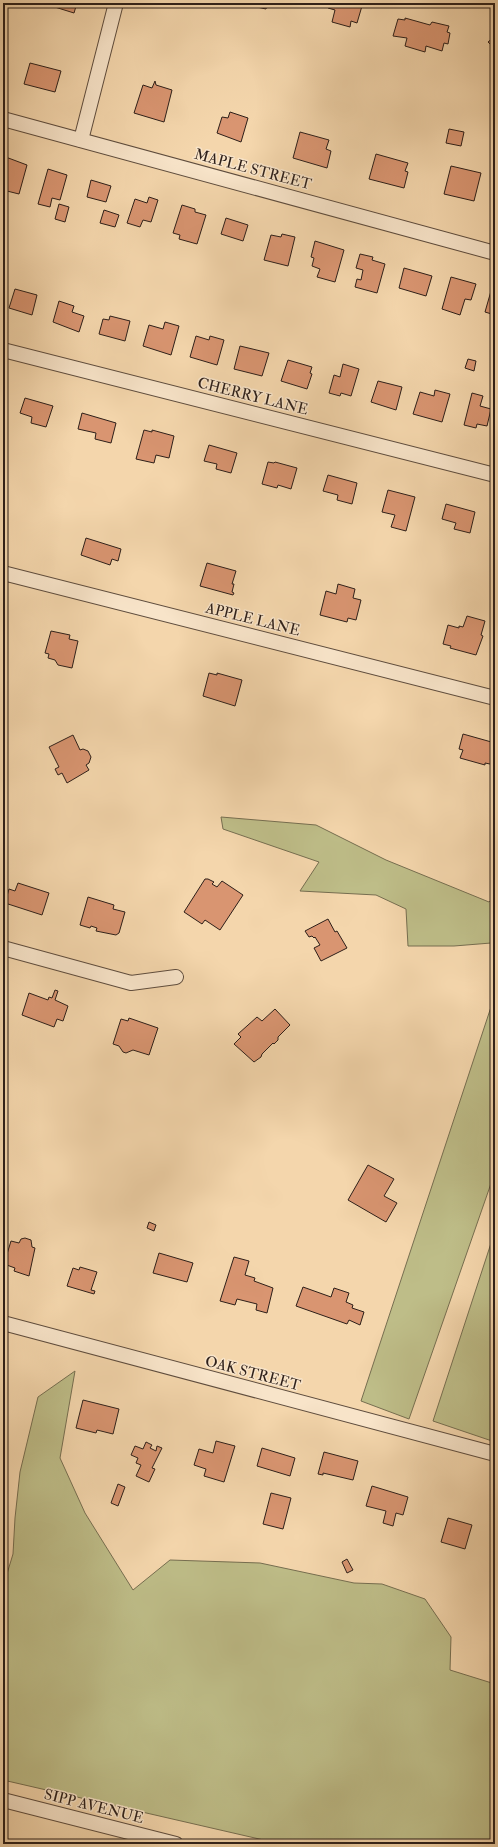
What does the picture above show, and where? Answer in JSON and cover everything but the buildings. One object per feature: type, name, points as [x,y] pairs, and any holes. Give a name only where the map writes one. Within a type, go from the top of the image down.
[{"type":"street","points":[[81,140],[116,3]]},
{"type":"street","name":"MAPLE STREET","points":[[3,119],[495,253]]},
{"type":"street","name":"CHERRY LANE","points":[[3,350],[495,475]]},
{"type":"street","name":"APPLE LANE","points":[[3,573],[495,698]]},
{"type":"street","points":[[3,948],[131,983],[176,977]]},
{"type":"street","name":"OAK STREET","points":[[3,1324],[495,1454]]},
{"type":"street","name":"SIPP AVENUE","points":[[3,1800],[176,1844]]},
{"type":"shaded area","points":[[221,817],[316,825],[386,860],[489,902],[495,896],[495,1172],[409,1419],[361,1401],[491,1007],[491,943],[454,946],[408,946],[406,909],[376,895],[300,891],[319,862],[223,829]]},
{"type":"shaded area","points":[[495,1231],[495,1442],[433,1421]]},
{"type":"shaded area","points":[[75,1371],[60,1458],[85,1513],[133,1590],[170,1560],[260,1563],[354,1583],[382,1584],[425,1599],[451,1637],[450,1670],[495,1684],[495,1844],[281,1844],[3,1780],[3,1587],[13,1554],[20,1472],[38,1397]]}]
